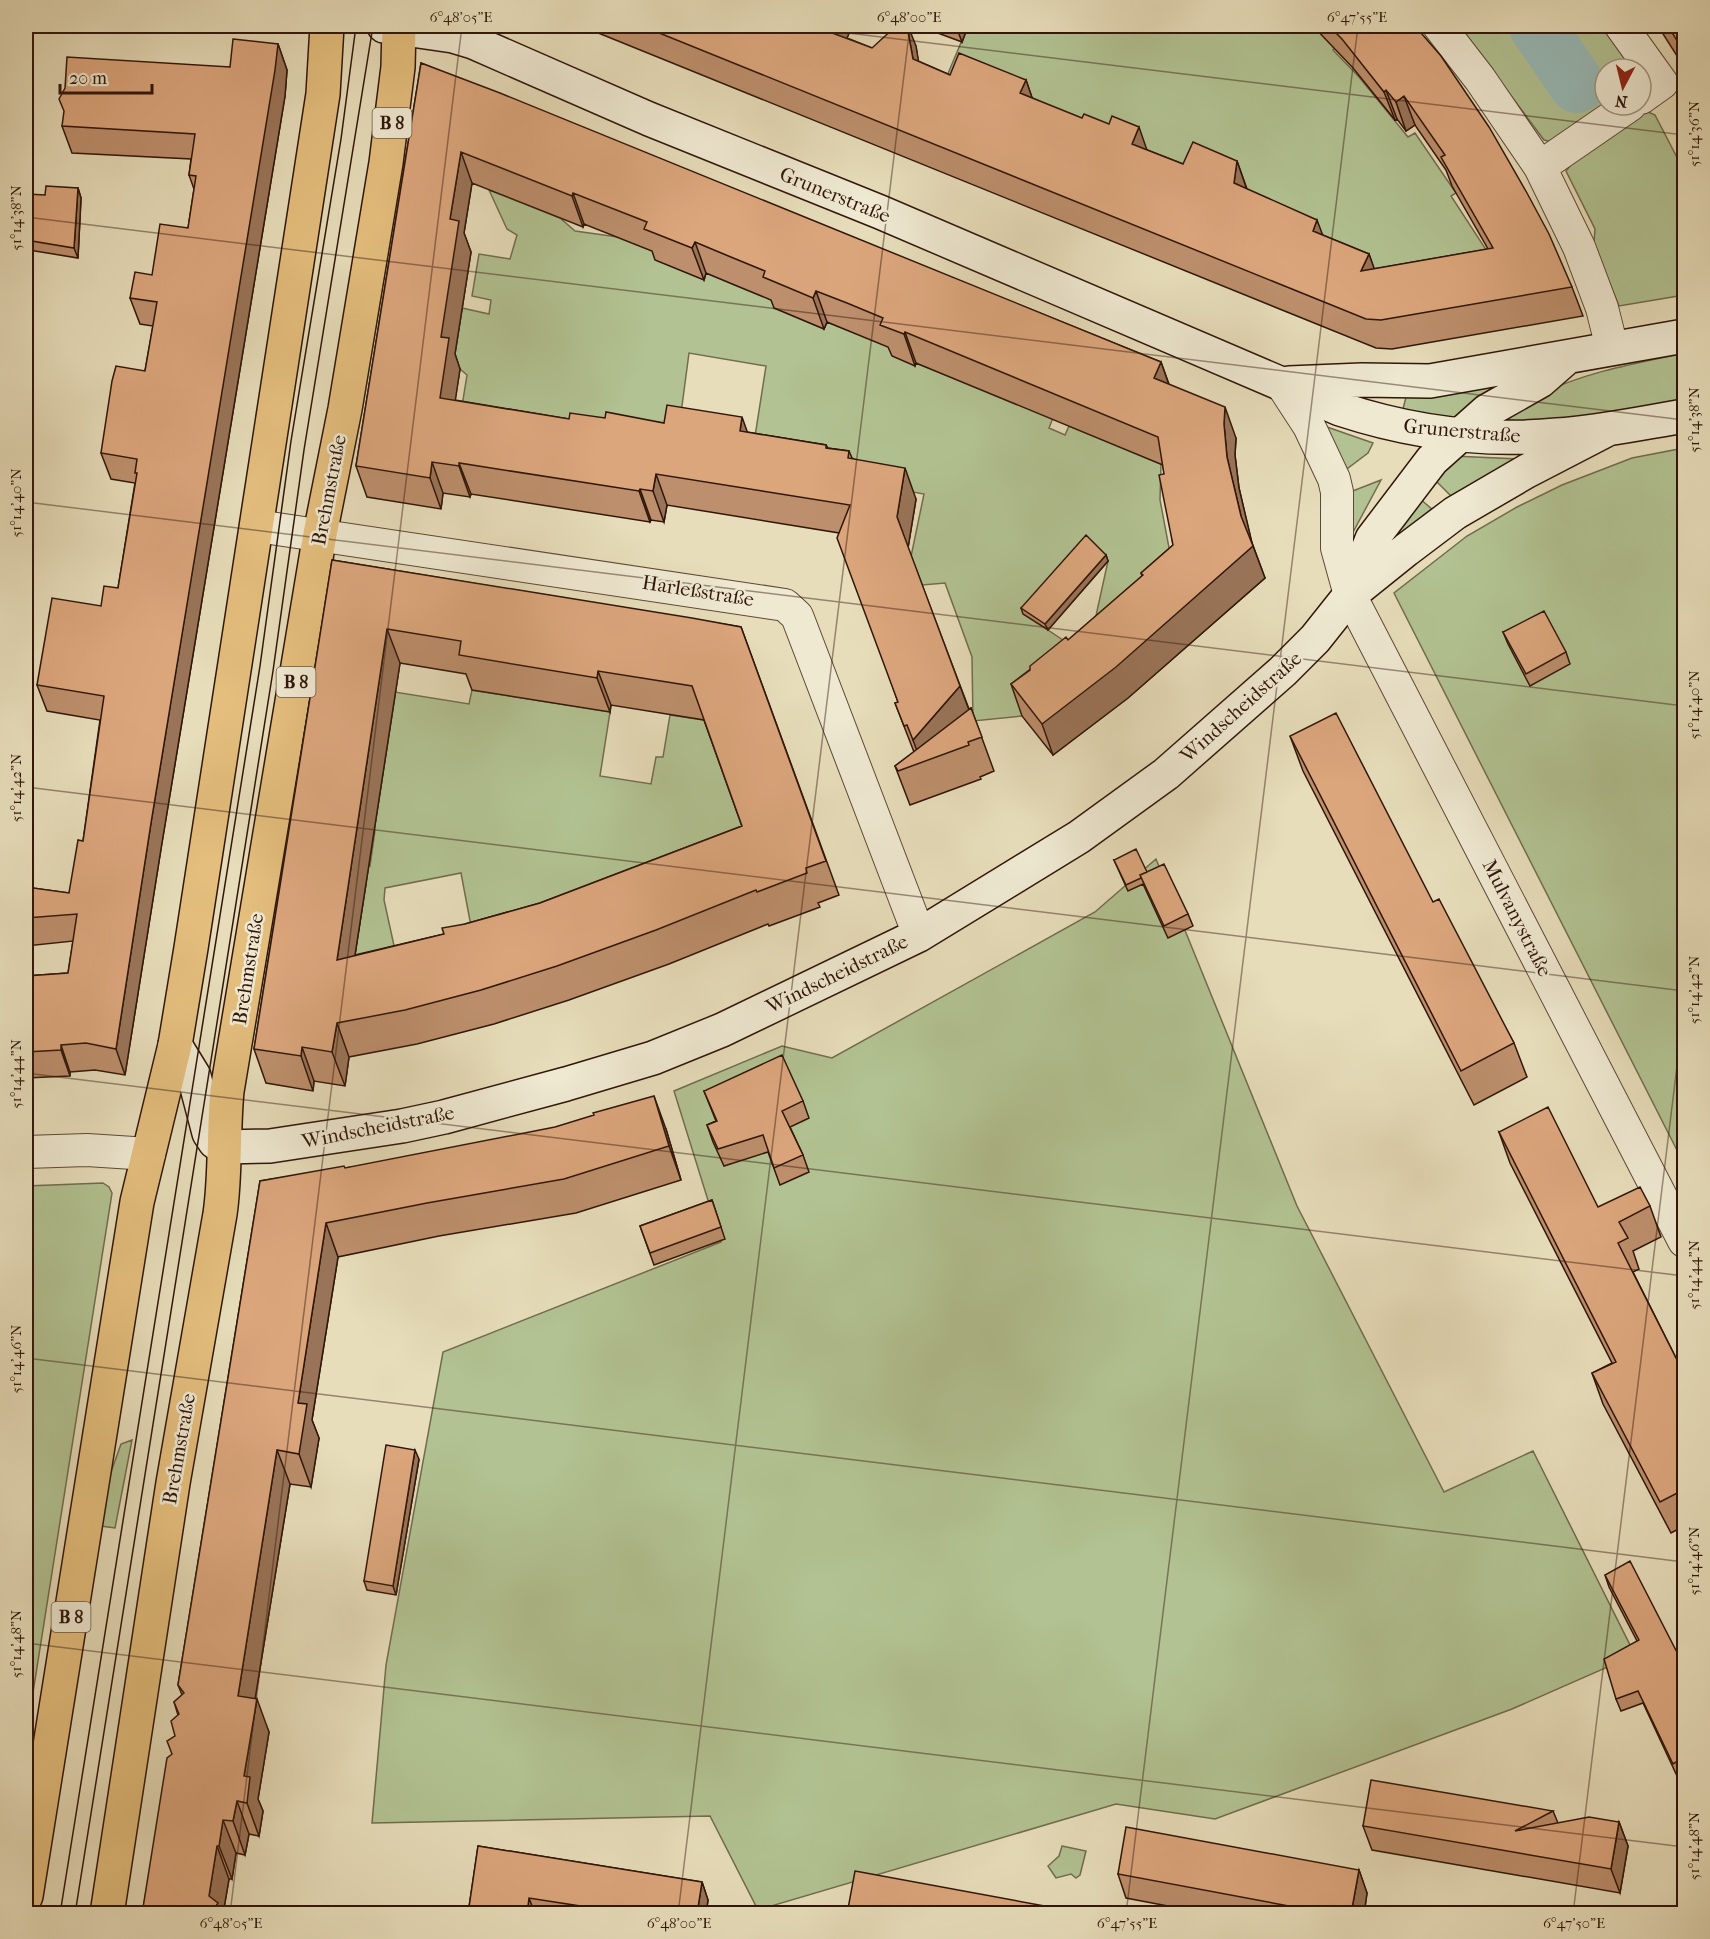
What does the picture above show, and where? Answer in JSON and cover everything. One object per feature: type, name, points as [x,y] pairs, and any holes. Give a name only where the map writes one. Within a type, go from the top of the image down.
[{"type":"main road","name":"B 8","points":[[26,1896],[138,1202],[175,1045],[323,94],[327,26]]},
{"type":"main road","name":"Grunerstraße","points":[[394,26],[453,36],[473,42],[649,119],[880,212],[1340,409],[1368,418],[1460,435],[1522,437],[1608,429],[1684,416]]},
{"type":"main road","name":"Brehmstraße","points":[[106,1914],[173,1483],[220,1214],[224,1184],[224,1120],[227,1091],[320,534],[345,409],[388,152],[398,68],[394,26]]},
{"type":"main road","name":"Grunerstraße","points":[[1281,383],[1362,380],[1430,381],[1684,336]]},
{"type":"main road","name":"Windscheidstraße","points":[[1350,595],[1372,539],[1432,460],[1487,411],[1540,381],[1567,356]]},
{"type":"main road","name":"Windscheidstraße","points":[[224,1147],[270,1146],[402,1126],[577,1081],[653,1058],[722,1030],[919,935],[1079,837],[1166,774],[1283,671],[1314,639],[1350,595],[1455,513],[1527,471],[1608,429]]},
{"type":"main road","points":[[175,1045],[194,1076],[208,1133],[214,1142],[224,1147]]},
{"type":"street","points":[[1439,26],[1480,79],[1540,167],[1579,247],[1602,308],[1612,348]]},
{"type":"street","points":[[1621,26],[1643,57]]},
{"type":"street","points":[[1653,70],[1662,83],[1653,89]]},
{"type":"street","points":[[1540,167],[1613,117]]},
{"type":"street","points":[[1281,383],[1309,426],[1334,479],[1337,492],[1337,548],[1350,595]]},
{"type":"street","name":"Harleßstraße","points":[[257,526],[785,605],[797,616],[919,935]]},
{"type":"street","name":"Mulvanystraße","points":[[1350,595],[1684,1241]]},
{"type":"street","points":[[26,1152],[87,1150],[149,1154]]},
{"type":"green space","points":[[968,26],[1297,26],[1303,30],[1307,26],[1316,26],[1337,46],[1333,50],[1359,77],[1408,137],[1415,133],[1456,193],[1451,196],[1494,262],[1397,298],[936,102]]},
{"type":"green space","points":[[1459,26],[1610,26],[1630,57],[1593,57],[1593,114],[1556,143],[1544,140]]},
{"type":"green space","points":[[1655,115],[1684,171],[1684,295],[1619,306],[1594,244],[1595,229],[1566,171],[1573,162],[1635,117]]},
{"type":"green space","points":[[489,190],[560,218],[575,231],[618,237],[658,253],[656,260],[703,279],[706,273],[777,301],[774,308],[824,329],[827,322],[895,349],[916,363],[1053,418],[1049,428],[1065,435],[1069,426],[1161,464],[1160,500],[1170,553],[1092,634],[1108,561],[1088,542],[1048,630],[1091,659],[1022,716],[973,721],[972,657],[945,583],[922,585],[918,574],[908,571],[924,494],[751,462],[766,366],[689,353],[678,436],[462,406],[467,375],[460,369],[452,368],[462,308],[489,314],[491,300],[472,296],[479,254],[510,259],[517,235],[507,229]]},
{"type":"green space","points":[[1684,353],[1684,403],[1577,420],[1498,421],[1558,386],[1611,369]]},
{"type":"green space","points":[[1492,386],[1492,389],[1455,421],[1402,413],[1406,397]]},
{"type":"green space","points":[[1327,427],[1373,443],[1368,453],[1344,471],[1325,429]]},
{"type":"green space","points":[[1684,448],[1684,1164],[1394,593],[1467,536],[1517,507],[1562,485],[1632,458]]},
{"type":"green space","points":[[1453,456],[1518,459],[1453,498],[1434,479]]},
{"type":"green space","points":[[1381,480],[1351,536],[1350,492]]},
{"type":"green space","points":[[1419,498],[1433,510],[1383,549]]},
{"type":"green space","points":[[472,690],[610,712],[600,776],[651,784],[656,757],[663,757],[670,715],[704,720],[756,866],[477,958],[461,873],[385,888],[384,900],[402,982],[347,1004],[366,884],[365,866],[370,866],[375,830],[367,828],[395,692],[469,704]]},
{"type":"green space","points":[[1156,859],[1297,1206],[1444,1492],[1533,1451],[1635,1655],[1512,1709],[1215,1819],[1116,1804],[758,1910],[710,1816],[372,1823],[386,1665],[443,1352],[721,1242],[674,1091],[782,1046],[832,1058],[1095,912]]},
{"type":"green space","points":[[103,1183],[112,1193],[26,1737],[26,1186]]},
{"type":"green space","points":[[132,1440],[115,1528],[101,1526],[105,1489],[121,1444]]},
{"type":"green space","points":[[1062,1846],[1086,1851],[1080,1875],[1076,1878],[1071,1874],[1056,1878],[1048,1866],[1059,1856]]},
{"type":"building","points":[[642,26],[829,26],[827,31],[872,48],[896,26],[907,26],[913,59],[950,75],[959,53],[1026,80],[1020,93],[1082,118],[1084,114],[1109,124],[1112,116],[1139,127],[1132,144],[1183,164],[1193,142],[1237,161],[1234,183],[1317,220],[1313,231],[1369,254],[1361,271],[1493,248],[1441,157],[1445,155],[1404,96],[1396,102],[1386,90],[1384,92],[1329,26],[1415,26],[1441,56],[1489,127],[1549,234],[1572,287],[1381,320],[1366,319]]},
{"type":"building","points":[[1668,26],[1684,26],[1684,52]]},
{"type":"building","points":[[233,39],[278,44],[275,70],[116,1049],[86,1043],[61,1045],[61,1050],[26,1052],[26,976],[68,973],[77,914],[26,918],[26,887],[69,893],[78,840],[83,841],[104,696],[37,685],[52,598],[101,606],[104,586],[118,588],[137,473],[135,473],[137,459],[101,453],[112,381],[116,366],[145,371],[157,302],[130,298],[135,272],[152,275],[160,224],[188,228],[196,176],[189,175],[195,134],[62,126],[64,111],[59,99],[65,88],[67,57],[230,67]]},
{"type":"building","points":[[421,63],[1161,362],[1154,378],[1225,407],[1227,457],[1241,516],[1253,546],[1116,667],[1042,724],[1011,684],[1066,637],[1068,640],[1143,575],[1141,573],[1173,545],[1159,475],[1164,474],[1158,437],[905,332],[904,334],[880,325],[883,318],[847,303],[816,291],[813,298],[763,277],[765,271],[695,242],[692,248],[644,229],[647,222],[573,193],[572,196],[461,152],[450,219],[459,221],[441,337],[449,338],[440,398],[569,419],[570,413],[605,418],[606,412],[664,423],[667,405],[742,417],[740,431],[826,445],[826,448],[849,451],[848,458],[905,468],[897,517],[960,686],[913,740],[907,725],[904,726],[895,703],[898,702],[837,538],[850,505],[656,474],[653,491],[640,489],[639,491],[459,463],[459,466],[432,462],[430,478],[356,466]]},
{"type":"building","points":[[46,186],[78,188],[74,248],[26,240],[27,194],[45,195]]},
{"type":"building","points":[[1086,535],[1106,555],[1045,624],[1021,608]]},
{"type":"building","points":[[332,560],[741,627],[826,861],[806,868],[807,873],[757,892],[756,890],[557,966],[481,990],[405,1010],[337,1023],[332,1052],[302,1047],[301,1056],[254,1049]],"holes":[[[387,629],[461,641],[459,655],[597,678],[598,671],[692,686],[742,826],[540,903],[465,924],[442,928],[444,934],[337,960]]]},
{"type":"building","points":[[1544,611],[1566,652],[1526,674],[1503,632]]},
{"type":"building","points":[[971,708],[982,737],[968,742],[969,745],[898,771],[895,766]]},
{"type":"building","points":[[1336,713],[1433,902],[1439,899],[1514,1043],[1461,1071],[1290,736]]},
{"type":"building","points":[[1136,849],[1147,872],[1140,875],[1141,878],[1126,885],[1114,860]]},
{"type":"building","points":[[1164,864],[1188,914],[1164,926],[1140,875]]},
{"type":"building","points":[[782,1055],[803,1101],[782,1111],[803,1155],[774,1168],[763,1135],[718,1149],[707,1125],[717,1121],[704,1091]]},
{"type":"building","points":[[654,1096],[669,1146],[564,1179],[326,1223],[298,1403],[307,1404],[299,1454],[277,1450],[238,1696],[257,1699],[244,1776],[250,1777],[247,1803],[237,1801],[233,1821],[223,1820],[209,1896],[218,1903],[210,1914],[142,1914],[167,1758],[172,1754],[167,1741],[175,1736],[171,1721],[179,1714],[174,1702],[184,1693],[178,1685],[260,1181],[344,1166],[345,1168],[555,1127],[594,1115],[593,1113]]},
{"type":"building","points":[[1548,1107],[1598,1207],[1640,1187],[1650,1206],[1619,1222],[1628,1238],[1618,1243],[1684,1374],[1684,1492],[1683,1490],[1660,1502],[1592,1373],[1616,1362],[1499,1132]]},
{"type":"building","points":[[712,1200],[721,1227],[650,1253],[640,1226]]},
{"type":"building","points":[[386,1445],[415,1450],[393,1586],[364,1581]]},
{"type":"building","points":[[1630,1561],[1684,1666],[1684,1757],[1673,1764],[1638,1691],[1616,1699],[1604,1659],[1639,1640],[1605,1575]]},
{"type":"building","points":[[1371,1780],[1553,1811],[1515,1831],[1589,1817],[1619,1822],[1611,1869],[1363,1826]]},
{"type":"building","points":[[1684,1811],[1684,1836],[1680,1812]]},
{"type":"building","points":[[1126,1827],[1359,1870],[1351,1914],[1332,1914],[1118,1874]]},
{"type":"building","points":[[478,1846],[702,1882],[697,1914],[579,1914],[580,1906],[529,1898],[527,1914],[468,1914]]},
{"type":"building","points":[[855,1871],[1088,1914],[847,1914]]},
{"type":"waterway","points":[[1537,26],[1577,85]]},
{"type":"tram line","points":[[60,1914],[260,666],[291,441],[341,139],[356,26]]},
{"type":"tram line","points":[[75,1914],[273,671],[304,450],[373,26]]}]
